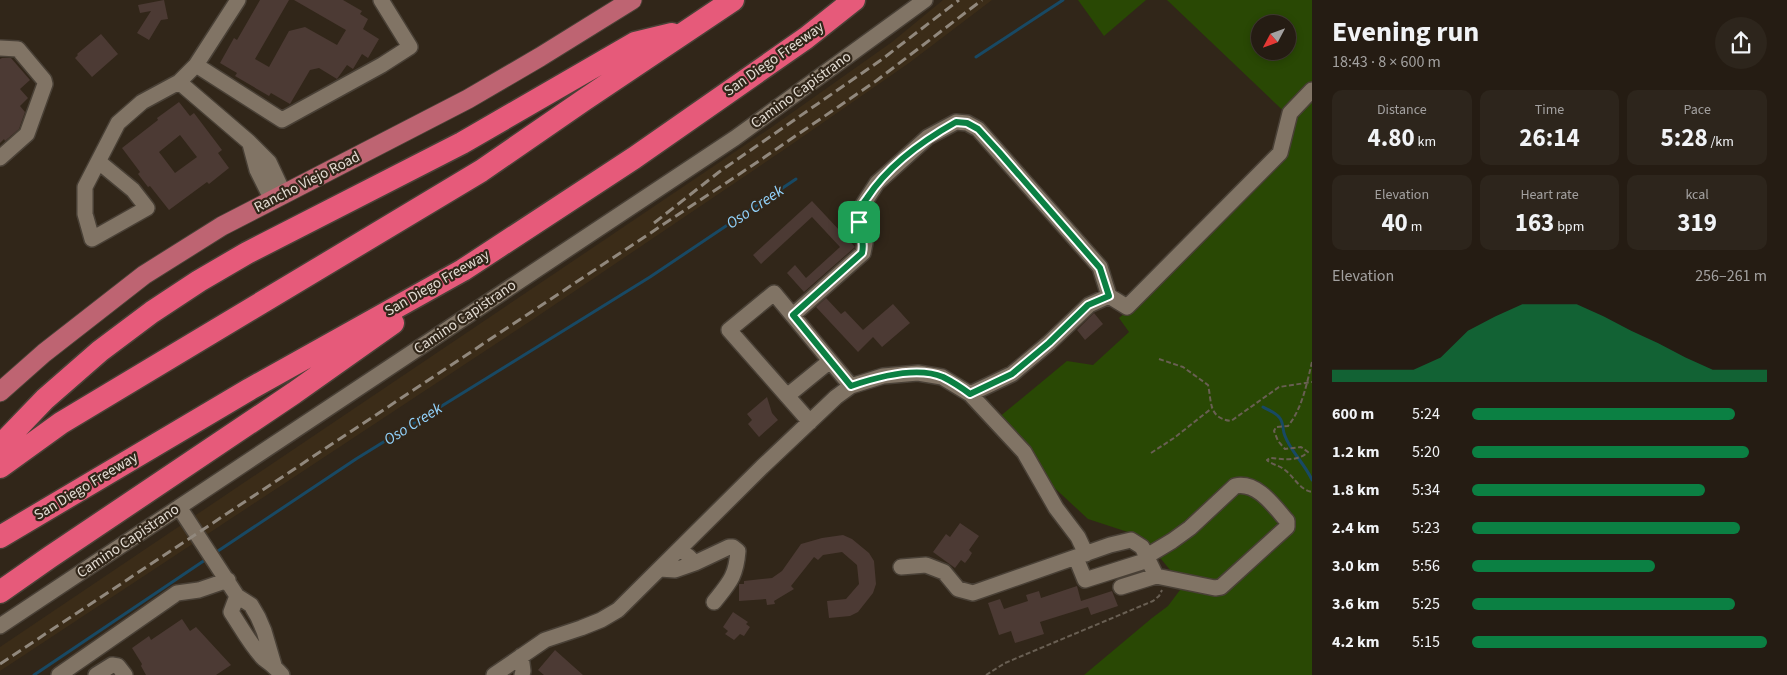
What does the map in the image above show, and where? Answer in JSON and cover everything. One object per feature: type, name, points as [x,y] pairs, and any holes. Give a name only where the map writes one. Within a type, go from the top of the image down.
[{"type":"highway","points":[[0,467],[61,423],[481,172],[733,0]]},
{"type":"highway","name":"San Diego Freeway","points":[[0,537],[250,389],[462,270],[634,158],[806,38],[854,0]]},
{"type":"highway","points":[[0,446],[45,399],[100,351],[152,312],[199,281],[247,253],[462,143],[635,43],[688,31]]},
{"type":"highway","points":[[0,592],[356,350],[462,270]]},
{"type":"main road","name":"Rancho Viejo Road","points":[[0,392],[44,353],[144,275],[222,226],[468,99],[632,0]]},
{"type":"street","points":[[99,162],[133,190],[147,208],[92,239],[85,214],[85,187],[118,123],[142,102],[179,82],[196,65],[238,0]]},
{"type":"street","points":[[196,65],[282,120],[382,65],[410,47],[381,0]]},
{"type":"street","name":"Camino Capistrano","points":[[0,626],[728,143],[925,0]]},
{"type":"street","points":[[0,48],[18,49],[44,80],[45,84],[27,134],[0,158]]},
{"type":"street","points":[[179,82],[250,143],[269,162],[278,197]]},
{"type":"street","points":[[793,315],[862,253],[864,243],[859,222],[859,210],[877,183],[928,138],[956,122],[967,123],[978,129],[1100,268],[1109,296],[1127,307],[1280,153],[1290,113],[1312,90]]},
{"type":"street","points":[[810,422],[729,330],[774,293],[851,386]]},
{"type":"street","points":[[970,394],[1012,374],[1049,343],[1088,305],[1109,296]]},
{"type":"street","points":[[787,396],[830,360]]},
{"type":"street","points":[[494,675],[544,640],[601,620],[618,610],[762,467],[836,397],[851,386],[883,376],[918,373],[942,377],[970,394],[1024,452],[1056,508],[1078,537],[1085,580],[1147,558],[1190,528],[1236,486],[1243,484],[1253,487],[1287,521],[1286,527],[1221,587],[1215,588],[1156,576],[1122,587]]},
{"type":"street","points":[[179,507],[237,596],[251,605],[264,631],[278,670]]},
{"type":"street","points":[[901,567],[926,565],[944,572],[958,589],[972,593],[1131,540],[1142,548],[1156,576]]},
{"type":"street","points":[[660,569],[675,570],[733,546],[738,552],[733,578],[714,602]]},
{"type":"street","points":[[680,549],[695,563]]},
{"type":"street","points":[[59,675],[177,594],[199,590],[225,576]]},
{"type":"street","points":[[237,596],[231,612],[264,658],[278,670]]},
{"type":"street","points":[[240,626],[258,617]]},
{"type":"street","points":[[521,656],[522,675]]},
{"type":"street","points":[[96,675],[112,665],[118,666],[125,675]]},
{"type":"path","points":[[1159,359],[1183,367],[1208,385],[1212,408],[1223,420],[1231,421],[1240,416],[1279,387],[1312,382]]},
{"type":"path","points":[[1312,362],[1294,418],[1288,426],[1276,427],[1274,430],[1276,437],[1283,447],[1288,450],[1304,448],[1308,452],[1288,460],[1270,458],[1267,460],[1285,470],[1302,488],[1312,492]]},
{"type":"path","points":[[1151,453],[1168,443],[1212,408]]},
{"type":"path","points":[[986,675],[1005,663],[1153,601],[1159,596],[1166,584],[1156,576]]},
{"type":"shaded area","points":[[943,0],[992,0],[909,63],[785,149],[532,320],[0,671],[0,647],[769,129],[892,42]]},
{"type":"green space","points":[[1078,0],[1146,0],[1104,36]]},
{"type":"green space","points":[[1167,0],[1312,0],[1312,675],[1084,675],[1168,606],[1180,590],[1175,576],[1143,537],[1088,519],[1047,481],[998,418],[1067,361],[1093,365],[1129,332],[1119,318],[1137,303],[1277,147],[1294,121]]},
{"type":"building","points":[[164,0],[168,19],[161,20],[149,40],[137,33],[151,11],[140,13],[138,5]]},
{"type":"building","points":[[260,0],[289,0],[255,59],[269,67],[289,31],[305,27],[337,45],[346,30],[294,0],[343,0],[362,11],[360,14],[368,19],[363,29],[379,39],[368,58],[362,54],[353,69],[347,65],[337,79],[319,68],[310,70],[290,104],[271,93],[269,96],[235,76],[237,73],[220,63],[234,38],[237,40]]},
{"type":"building","points":[[101,34],[118,54],[92,77],[75,58],[77,54]]},
{"type":"building","points":[[11,58],[30,80],[20,89],[28,98],[20,106],[25,112],[19,129],[0,143],[0,59]]},
{"type":"building","points":[[179,102],[190,116],[194,113],[222,150],[218,153],[229,168],[209,184],[207,182],[169,210],[138,174],[140,172],[122,148],[158,120],[157,118]],"holes":[[[180,135],[197,157],[175,173],[159,152]]]},
{"type":"building","points":[[812,201],[855,247],[804,292],[787,273],[795,265],[806,278],[840,247],[812,217],[761,264],[753,255]]},
{"type":"building","points":[[826,298],[841,314],[845,311],[863,330],[893,304],[910,323],[882,347],[873,337],[858,352],[816,307]]},
{"type":"building","points":[[1094,313],[1103,324],[1085,340],[1077,330]]},
{"type":"building","points":[[767,397],[772,413],[778,420],[759,437],[748,424],[752,420],[747,414]]},
{"type":"building","points":[[960,523],[979,536],[969,550],[972,553],[969,558],[965,563],[961,560],[955,568],[933,552],[946,534],[950,537]]},
{"type":"building","points":[[843,535],[852,539],[869,553],[874,561],[876,584],[873,593],[858,612],[850,616],[829,618],[827,601],[846,599],[859,584],[857,565],[842,552],[823,555],[818,560],[814,557],[791,586],[794,589],[774,601],[775,604],[767,605],[766,599],[739,601],[739,584],[744,584],[744,581],[772,578],[782,571],[801,544]]},
{"type":"building","points":[[1077,586],[1081,601],[1112,591],[1118,606],[1091,615],[1088,607],[1040,622],[1044,634],[1015,643],[1011,631],[999,635],[988,603],[1000,599],[1004,609],[1028,601],[1026,595],[1039,591],[1041,598]]},
{"type":"building","points":[[733,612],[748,622],[746,624],[750,627],[744,636],[740,634],[734,640],[725,634],[728,631],[723,627]]},
{"type":"building","points":[[182,619],[190,631],[196,627],[231,665],[216,675],[146,675],[141,666],[142,664],[132,648],[149,636],[151,640]]},
{"type":"building","points":[[555,650],[583,675],[544,675],[538,670]]},
{"type":"waterway","name":"Oso Creek","points":[[976,57],[1063,0]]},
{"type":"waterway","name":"Oso Creek","points":[[215,553],[356,459],[650,277],[796,179]]},
{"type":"waterway","points":[[1263,407],[1281,419],[1288,442],[1312,480]]},
{"type":"waterway","name":"Oso Creek","points":[[34,675],[208,558]]},
{"type":"railway","points":[[654,223],[719,172],[881,60],[959,0]]},
{"type":"railway","points":[[0,664],[753,165],[876,81],[982,0]]},
{"type":"route","points":[[956,122],[967,123],[978,129],[1100,268],[1109,296],[1088,305],[1049,343],[1012,374],[970,394],[942,377],[918,373],[883,376],[851,386],[793,315],[862,253],[864,243],[859,222],[859,210],[877,183],[928,138],[956,122]]}]
